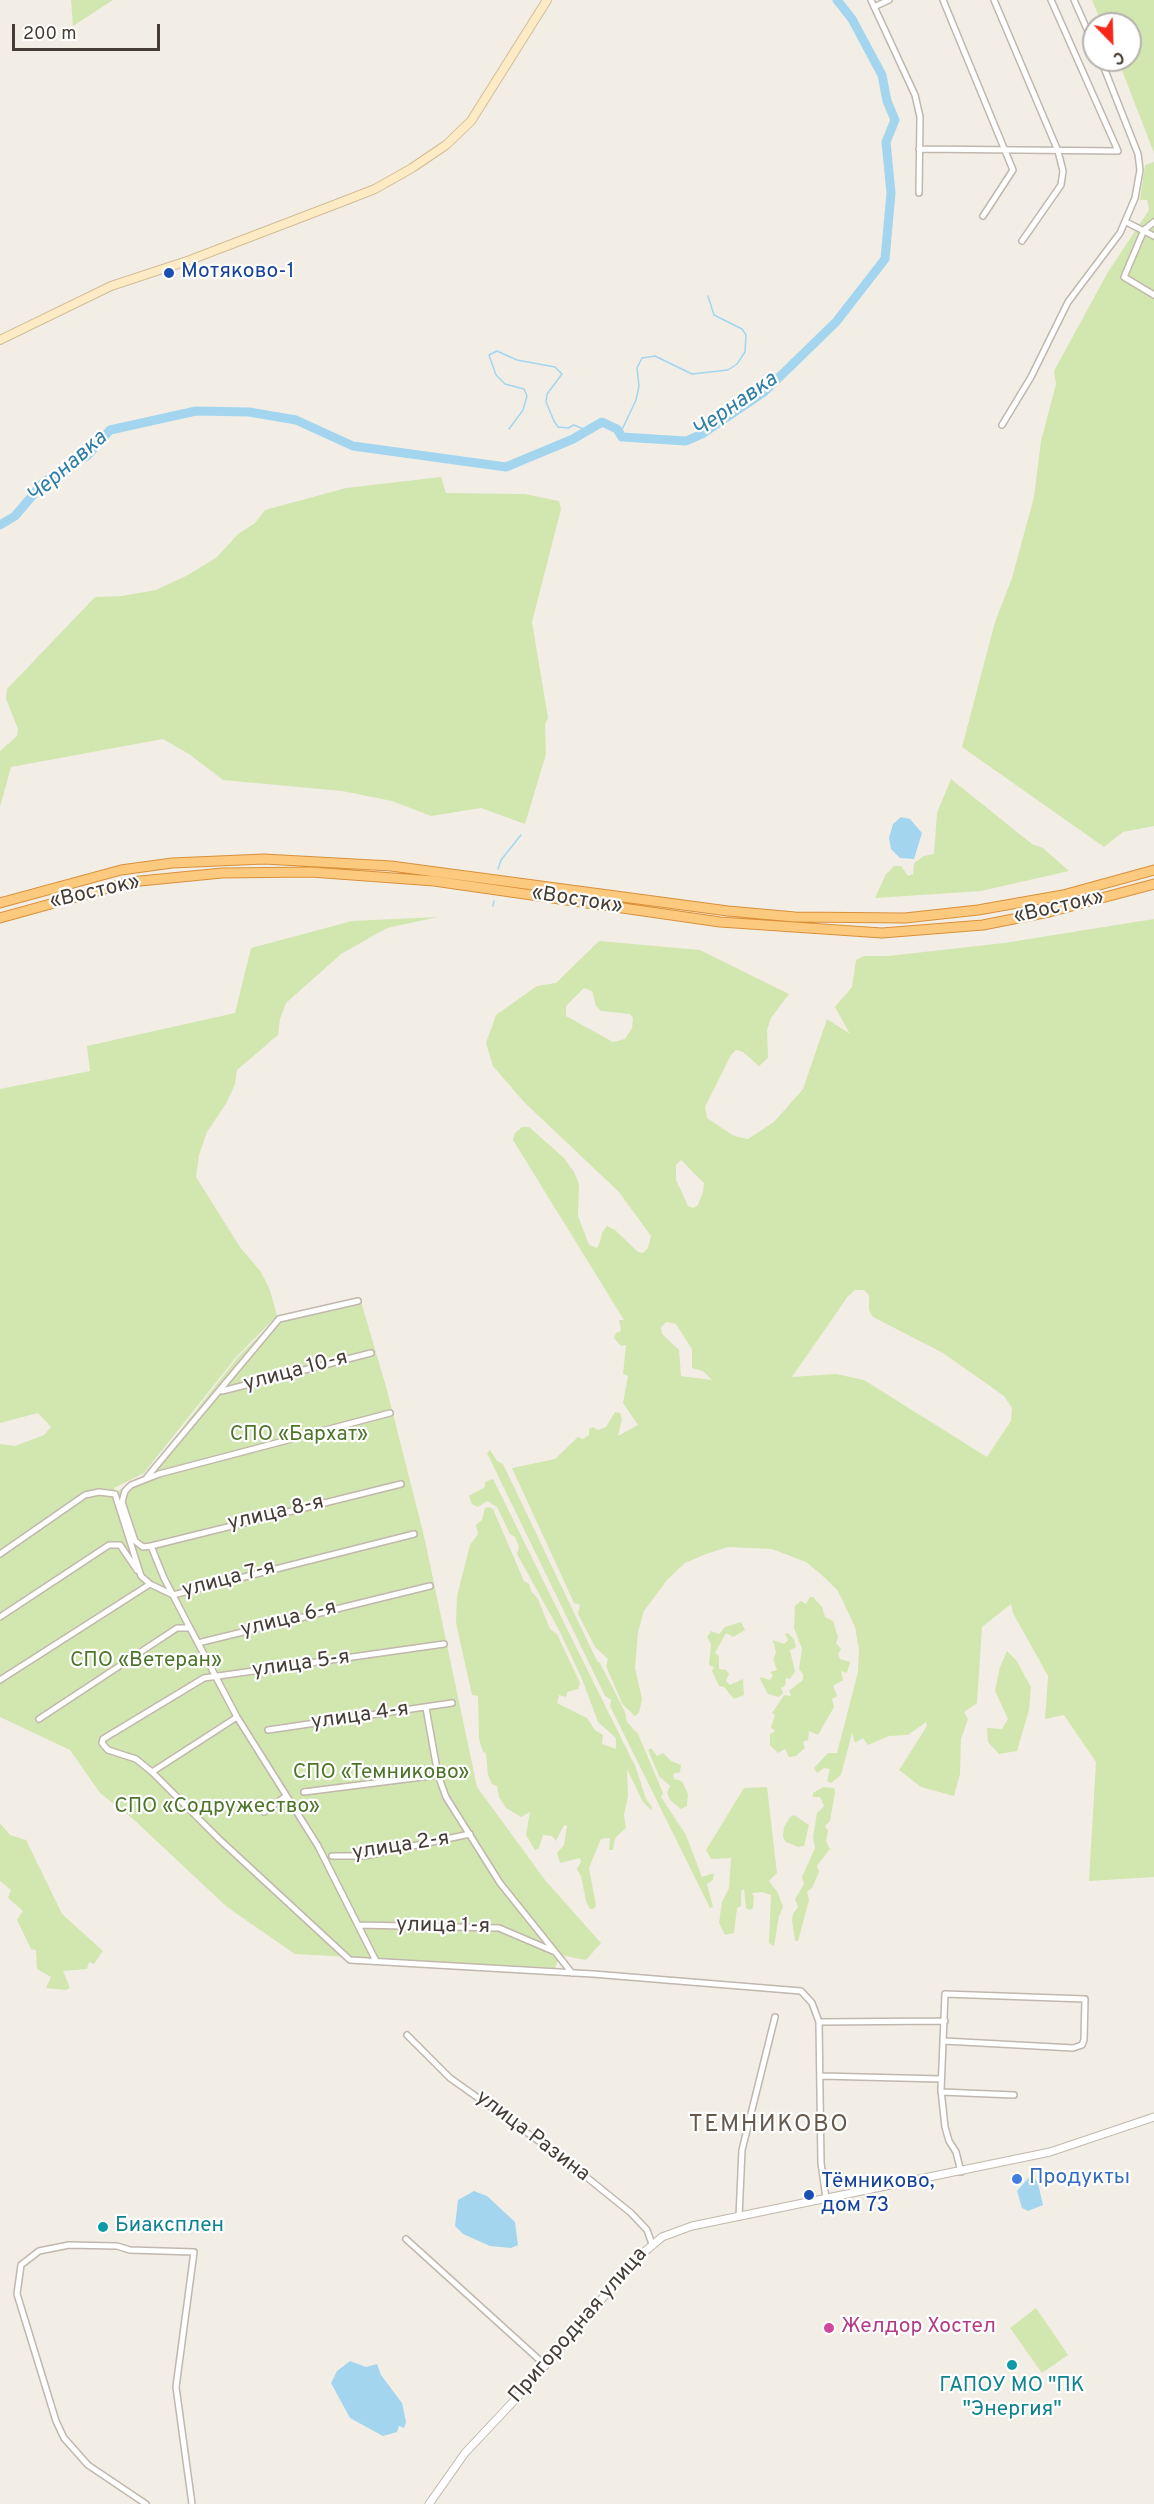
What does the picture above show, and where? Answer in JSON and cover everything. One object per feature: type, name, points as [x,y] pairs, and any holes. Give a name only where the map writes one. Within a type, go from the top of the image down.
[{"type":"highway","name":"«Восток»","points":[[0,903],[121,870],[201,861],[275,860],[391,866],[739,912],[795,917],[906,918],[978,910],[1063,895],[1154,870]]},
{"type":"highway","name":"«Восток»","points":[[0,918],[130,882],[222,873],[311,872],[434,880],[720,922],[882,933],[983,925],[1103,899],[1154,884]]},
{"type":"main road","points":[[0,340],[111,286],[292,221],[398,177],[446,145],[471,121],[547,0]]},
{"type":"street","points":[[871,0],[915,95],[920,117],[919,193]]},
{"type":"street","points":[[873,7],[889,0]]},
{"type":"street","points":[[943,0],[1013,170],[983,216]]},
{"type":"street","points":[[994,0],[1058,151],[1063,171],[1061,185],[1022,240]]},
{"type":"street","points":[[919,149],[1118,151],[1051,0]]},
{"type":"street","points":[[1074,0],[1082,18]]},
{"type":"street","points":[[1002,425],[1031,377],[1068,302],[1126,222],[1135,198],[1140,161],[1133,136],[1106,72]]},
{"type":"street","points":[[1126,222],[1154,236]]},
{"type":"street","points":[[1154,222],[1144,230],[1124,277],[1154,295]]},
{"type":"street","points":[[146,1478],[221,1391],[279,1318],[358,1301]]},
{"type":"street","name":"улица 10-я","points":[[221,1391],[371,1353]]},
{"type":"street","points":[[376,1961],[318,1846],[237,1717],[173,1595],[151,1546],[142,1547],[135,1541],[122,1502],[122,1495],[131,1485],[146,1478],[390,1413]]},
{"type":"street","name":"улица 8-я","points":[[151,1546],[401,1484]]},
{"type":"street","points":[[0,1554],[85,1496],[99,1492],[115,1494],[141,1576]]},
{"type":"street","name":"улица 7-я","points":[[0,1680],[150,1584],[173,1595],[414,1534]]},
{"type":"street","points":[[0,1617],[109,1545],[120,1545],[141,1576],[150,1584]]},
{"type":"street","name":"улица 6-я","points":[[198,1643],[430,1586]]},
{"type":"street","points":[[39,1719],[170,1632],[184,1626],[190,1628]]},
{"type":"street","name":"улица 5-я","points":[[152,1772],[136,1759],[104,1747],[103,1739],[196,1681],[216,1676],[444,1644]]},
{"type":"street","name":"улица 4-я","points":[[268,1730],[452,1703]]},
{"type":"street","points":[[426,1708],[438,1775],[446,1797],[511,1898],[572,1973]]},
{"type":"street","points":[[237,1717],[152,1772],[219,1839],[350,1960],[572,1973],[798,1990],[812,2003],[819,2022],[821,2163],[825,2199]]},
{"type":"street","points":[[304,1792],[438,1775]]},
{"type":"street","points":[[264,1812],[286,1796]]},
{"type":"street","name":"улица 2-я","points":[[332,1856],[365,1856],[470,1834]]},
{"type":"street","name":"улица 1-я","points":[[359,1925],[499,1928],[558,1953]]},
{"type":"street","points":[[944,2041],[1072,2048],[1082,2044],[1084,2040],[1085,1999],[946,1992],[941,2092],[945,2127],[949,2141],[956,2152],[961,2172]]},
{"type":"street","points":[[739,2217],[742,2150],[774,2017]]},
{"type":"street","points":[[819,2022],[945,2021]]},
{"type":"street","name":"улица Разина","points":[[406,2035],[450,2078],[564,2159],[631,2213],[647,2230],[652,2244]]},
{"type":"street","points":[[821,2076],[941,2079]]},
{"type":"street","points":[[941,2092],[1014,2095]]},
{"type":"street","name":"Пригородная улица","points":[[429,2504],[465,2453],[652,2244],[680,2230],[1066,2148],[1154,2117]]},
{"type":"street","points":[[406,2239],[545,2365]]},
{"type":"street","points":[[146,2504],[88,2465],[64,2438],[56,2421],[17,2294],[21,2265],[39,2252],[69,2245],[194,2252],[176,2387],[192,2504]]},
{"type":"green space","points":[[71,0],[113,0],[73,26]]},
{"type":"green space","points":[[1092,0],[1154,0],[1154,153],[1123,72],[1142,72],[1142,12],[1097,12]]},
{"type":"green space","points":[[1154,162],[1154,826],[1123,832],[1104,847],[962,747],[995,622],[1012,578],[1034,497],[1041,441],[1056,384],[1054,371],[1108,272],[1149,210],[1147,200],[1140,200],[1145,165]]},
{"type":"green space","points":[[441,477],[446,493],[524,494],[559,501],[561,509],[532,622],[548,718],[545,724],[546,754],[525,824],[481,808],[431,816],[392,801],[342,791],[223,780],[189,754],[163,739],[11,767],[0,807],[0,751],[17,736],[18,729],[6,699],[7,689],[95,597],[122,596],[156,590],[186,576],[216,558],[238,534],[255,523],[265,510],[346,488]]},
{"type":"green space","points":[[951,779],[1032,844],[1043,848],[1069,871],[981,891],[875,898],[886,874],[894,866],[901,866],[908,876],[913,874],[914,863],[924,856],[934,854],[937,813]]},
{"type":"green space","points":[[438,917],[387,928],[341,954],[286,1003],[280,1019],[278,1035],[237,1070],[235,1084],[227,1102],[207,1132],[199,1155],[196,1177],[240,1247],[261,1272],[270,1290],[277,1316],[237,1356],[144,1473],[114,1488],[115,1493],[146,1474],[238,1357],[280,1315],[360,1298],[387,1390],[424,1536],[477,1787],[545,1880],[601,1943],[586,1960],[560,1955],[555,1968],[295,1954],[227,1907],[132,1818],[100,1793],[70,1750],[0,1717],[0,1444],[15,1446],[44,1435],[51,1427],[38,1413],[0,1423],[0,1089],[90,1071],[87,1046],[235,1013],[251,948],[352,921]]},
{"type":"green space","points":[[1154,919],[1154,1877],[1089,1881],[1096,1762],[1064,1715],[1045,1719],[1048,1676],[1013,1613],[1011,1604],[982,1627],[977,1703],[964,1712],[968,1719],[961,1739],[960,1774],[954,1796],[921,1787],[899,1770],[927,1726],[926,1722],[908,1735],[889,1736],[868,1745],[863,1738],[855,1743],[852,1733],[841,1775],[831,1783],[827,1781],[830,1769],[824,1768],[817,1773],[814,1768],[828,1753],[837,1753],[858,1672],[859,1649],[855,1627],[838,1591],[824,1577],[806,1562],[772,1549],[728,1547],[685,1563],[667,1580],[644,1611],[638,1632],[635,1668],[642,1699],[639,1713],[635,1716],[623,1705],[606,1666],[608,1659],[595,1647],[578,1614],[580,1605],[574,1603],[512,1468],[555,1459],[578,1437],[583,1439],[589,1435],[589,1429],[593,1427],[598,1430],[606,1427],[615,1412],[620,1413],[622,1419],[618,1436],[638,1425],[623,1403],[628,1376],[623,1374],[626,1345],[621,1346],[614,1338],[616,1333],[621,1331],[619,1320],[624,1320],[513,1140],[515,1133],[522,1127],[529,1127],[564,1158],[574,1172],[579,1184],[578,1216],[589,1245],[597,1248],[607,1226],[615,1230],[638,1252],[643,1253],[648,1248],[651,1236],[619,1192],[524,1102],[493,1066],[486,1043],[496,1015],[537,986],[556,983],[599,941],[700,950],[789,994],[771,1018],[767,1030],[768,1058],[759,1066],[743,1052],[736,1050],[731,1055],[705,1107],[707,1118],[734,1136],[748,1139],[774,1122],[803,1089],[827,1019],[850,1034],[835,1007],[852,987],[856,960],[864,956],[888,956],[1004,943]],"holes":[[[584,988],[592,991],[596,1006],[601,1011],[630,1014],[633,1018],[632,1028],[625,1039],[613,1042],[566,1016],[566,1006]],[[681,1160],[704,1183],[698,1205],[693,1208],[688,1206],[676,1180],[676,1165]],[[855,1290],[864,1290],[869,1295],[869,1310],[873,1317],[943,1353],[1004,1396],[1012,1408],[1011,1421],[987,1457],[864,1380],[836,1374],[792,1377],[848,1296]],[[666,1322],[676,1324],[692,1349],[692,1368],[703,1371],[712,1380],[681,1376],[679,1350],[662,1334],[661,1327]]]},
{"type":"green space","points":[[490,1450],[497,1461],[503,1464],[597,1661],[625,1712],[627,1722],[638,1734],[663,1793],[661,1797],[686,1835],[702,1877],[714,1873],[713,1880],[707,1884],[713,1907],[710,1908],[610,1706],[611,1700],[605,1696],[487,1453]]},
{"type":"green space","points":[[493,1479],[636,1768],[646,1799],[652,1807],[651,1810],[643,1802],[627,1769],[628,1796],[624,1815],[626,1828],[615,1838],[613,1850],[609,1850],[610,1838],[601,1839],[589,1868],[596,1906],[593,1909],[590,1909],[586,1901],[581,1876],[577,1869],[581,1862],[580,1858],[560,1863],[557,1853],[564,1845],[567,1826],[564,1825],[556,1841],[552,1836],[543,1835],[539,1848],[535,1850],[526,1835],[530,1812],[521,1817],[506,1808],[499,1797],[497,1786],[492,1784],[488,1775],[486,1753],[483,1752],[479,1739],[478,1696],[472,1695],[456,1623],[457,1596],[470,1545],[478,1534],[476,1525],[482,1520],[485,1508],[489,1507],[493,1509],[524,1581],[529,1584],[531,1591],[538,1599],[550,1629],[557,1634],[580,1683],[578,1689],[567,1692],[566,1697],[559,1695],[557,1703],[587,1718],[595,1730],[603,1735],[602,1744],[616,1749],[616,1738],[598,1722],[582,1679],[559,1630],[517,1554],[519,1547],[515,1537],[510,1534],[497,1507],[487,1501],[478,1507],[472,1504],[469,1496],[485,1487],[485,1482]]},
{"type":"green space","points":[[810,1597],[813,1597],[822,1607],[825,1617],[833,1621],[838,1637],[836,1643],[841,1649],[838,1654],[840,1659],[850,1662],[847,1673],[841,1671],[843,1680],[833,1686],[837,1696],[832,1699],[834,1707],[818,1735],[809,1731],[808,1740],[803,1742],[805,1748],[796,1756],[789,1757],[785,1749],[778,1753],[770,1745],[770,1734],[775,1731],[771,1727],[775,1715],[772,1713],[784,1695],[791,1696],[789,1691],[803,1680],[803,1674],[799,1669],[802,1649],[794,1628],[795,1606],[801,1601],[806,1604]]},
{"type":"green space","points":[[741,1622],[745,1630],[733,1637],[726,1633],[715,1653],[719,1656],[719,1669],[726,1670],[729,1674],[726,1681],[730,1685],[743,1679],[744,1695],[734,1699],[724,1687],[719,1686],[712,1671],[714,1667],[709,1665],[711,1644],[707,1637],[711,1631],[719,1634],[725,1627]]},
{"type":"green space","points":[[788,1633],[794,1639],[796,1647],[790,1650],[795,1672],[790,1679],[786,1678],[785,1686],[781,1688],[783,1693],[779,1697],[768,1694],[760,1679],[761,1677],[770,1680],[773,1675],[770,1672],[777,1670],[773,1659],[776,1653],[773,1640],[784,1644],[788,1640],[785,1634]]},
{"type":"green space","points":[[1007,1651],[1016,1660],[1031,1687],[1029,1710],[1017,1751],[999,1754],[988,1742],[987,1728],[1002,1729],[1008,1719],[995,1691],[1000,1667]]},
{"type":"green space","points":[[651,1748],[657,1756],[663,1753],[671,1761],[681,1765],[680,1772],[673,1774],[674,1779],[682,1781],[688,1794],[687,1806],[681,1809],[670,1800],[667,1793],[670,1786],[659,1776],[648,1750]]},
{"type":"green space","points":[[767,1787],[777,1873],[769,1881],[778,1893],[783,1907],[779,1916],[774,1946],[769,1943],[771,1895],[762,1892],[752,1893],[753,1908],[750,1910],[746,1908],[744,1889],[741,1891],[741,1906],[737,1908],[734,1933],[725,1935],[719,1923],[722,1902],[729,1888],[731,1858],[711,1859],[706,1850],[744,1788]]},
{"type":"green space","points":[[823,1787],[834,1788],[835,1792],[830,1821],[825,1826],[828,1831],[826,1841],[830,1849],[817,1866],[819,1872],[812,1888],[807,1892],[809,1900],[798,1941],[795,1941],[792,1920],[798,1907],[795,1899],[804,1884],[802,1877],[815,1848],[813,1837],[817,1813],[824,1806],[820,1797],[813,1797],[813,1793]]},
{"type":"green space","points":[[794,1815],[809,1825],[804,1846],[798,1847],[786,1842],[783,1837],[784,1827]]},
{"type":"green space","points":[[0,1823],[10,1835],[26,1840],[62,1914],[103,1951],[94,1964],[89,1962],[87,1969],[63,1971],[70,1988],[66,1990],[46,1988],[51,1977],[37,1969],[36,1950],[31,1949],[17,1920],[23,1911],[8,1898],[11,1890],[0,1881]]},
{"type":"green space","points":[[1036,2308],[1068,2355],[1042,2373],[1010,2328]]},
{"type":"water","points":[[901,817],[910,819],[922,833],[914,859],[900,858],[891,849],[889,838],[893,824]]},
{"type":"water","points":[[1029,2177],[1034,2177],[1038,2183],[1043,2205],[1028,2211],[1022,2208],[1017,2191]]},
{"type":"water","points":[[474,2191],[487,2196],[515,2222],[518,2245],[511,2248],[490,2246],[463,2234],[455,2226],[458,2200]]},
{"type":"water","points":[[350,2361],[366,2367],[377,2364],[381,2375],[402,2403],[406,2422],[404,2428],[399,2426],[397,2432],[383,2436],[350,2418],[331,2383],[337,2371]]},
{"type":"waterway","name":"Чернавка","points":[[0,525],[15,516],[44,482],[87,456],[110,430],[196,411],[249,412],[296,420],[353,446],[506,467],[573,439],[602,422],[617,429],[622,437],[686,441],[702,434],[764,392],[836,322],[885,259],[891,193],[886,142],[895,120],[887,101],[882,75],[852,19],[837,0]]},
{"type":"waterway","points":[[620,434],[636,400],[639,386],[637,368],[642,358],[655,356],[692,374],[728,370],[737,364],[745,352],[746,335],[742,329],[714,315],[708,296]]},
{"type":"waterway","points":[[509,429],[523,410],[527,396],[524,389],[505,384],[496,375],[489,355],[497,351],[517,360],[555,367],[562,374],[547,394],[546,402],[554,421],[558,427],[568,428],[574,425],[586,430]]},
{"type":"waterway","points":[[498,869],[501,860],[521,835]]},
{"type":"waterway","points":[[493,906],[494,901]]},
{"type":"place","name":"Мотяково-1","points":[[169,273]]},
{"type":"place","name":"Продукты","points":[[1017,2179]]},
{"type":"place","name":"Тёмниково, дом 73","points":[[809,2195]]},
{"type":"place","name":"Биаксплен","points":[[103,2227]]},
{"type":"place","name":"Желдор Хостел","points":[[829,2328]]},
{"type":"place","name":"ГАПОУ МО \"ПК \"Энергия\"","points":[[1012,2365]]},
{"type":"district","name":"ТЕМНИКОВО","points":[[769,2126]]},
{"type":"park label","name":"СПО «Бархат»","points":[[299,1436]]},
{"type":"park label","name":"СПО «Ветеран»","points":[[146,1662]]},
{"type":"park label","name":"СПО «Темниково»","points":[[381,1774]]},
{"type":"park label","name":"СПО «Содружество»","points":[[217,1808]]}]
